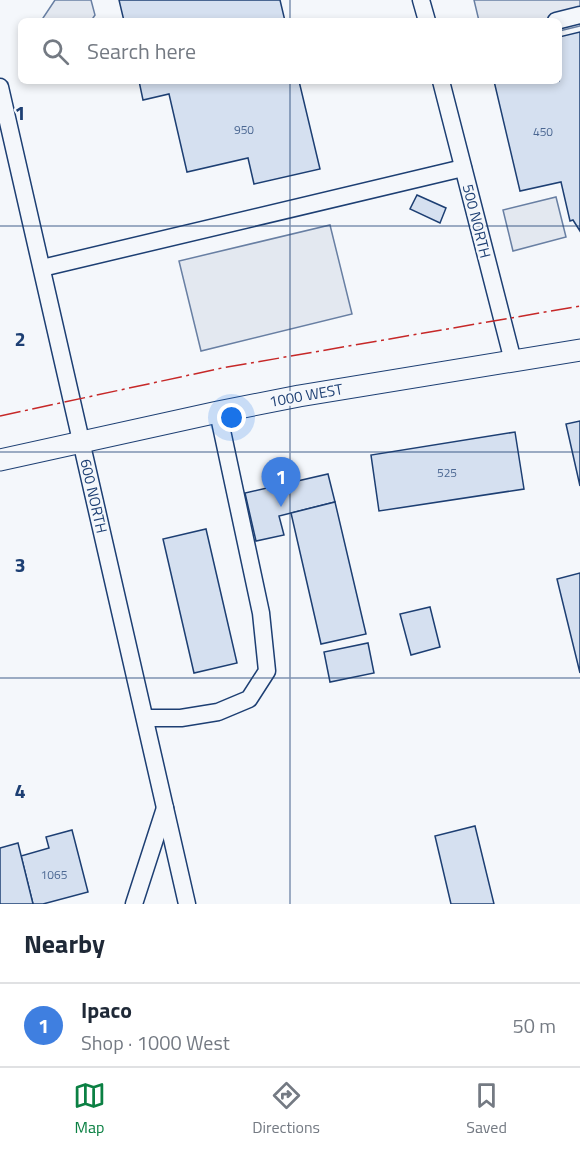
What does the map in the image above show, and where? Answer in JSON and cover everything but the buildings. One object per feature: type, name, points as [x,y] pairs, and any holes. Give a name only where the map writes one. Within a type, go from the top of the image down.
[{"type":"main road","name":"1000 WEST","points":[[0,460],[319,392],[580,350]]},
{"type":"street","points":[[421,0],[425,18]]},
{"type":"street","points":[[562,20],[580,15]]},
{"type":"street","name":"500 NORTH","points":[[442,84],[513,361]]},
{"type":"street","name":"600 NORTH","points":[[0,87],[187,904]]},
{"type":"street","points":[[42,268],[463,168]]},
{"type":"street","points":[[145,718],[181,718],[218,712],[249,699],[267,671],[261,613],[218,412]]},
{"type":"street","points":[[134,904],[165,807]]},
{"type":"shaded area","points":[[55,0],[91,0],[95,15],[93,18],[43,18]]},
{"type":"shaded area","points":[[474,0],[580,0],[580,26],[562,30],[562,18],[478,18]]},
{"type":"shaded area","points":[[556,197],[566,237],[513,251],[503,210]]},
{"type":"shaded area","points":[[330,225],[352,314],[201,351],[179,261]]},
{"type":"power","points":[[0,416],[222,368],[580,306]]},
{"type":"place","name":"Ipaco","points":[[281,507]]}]
